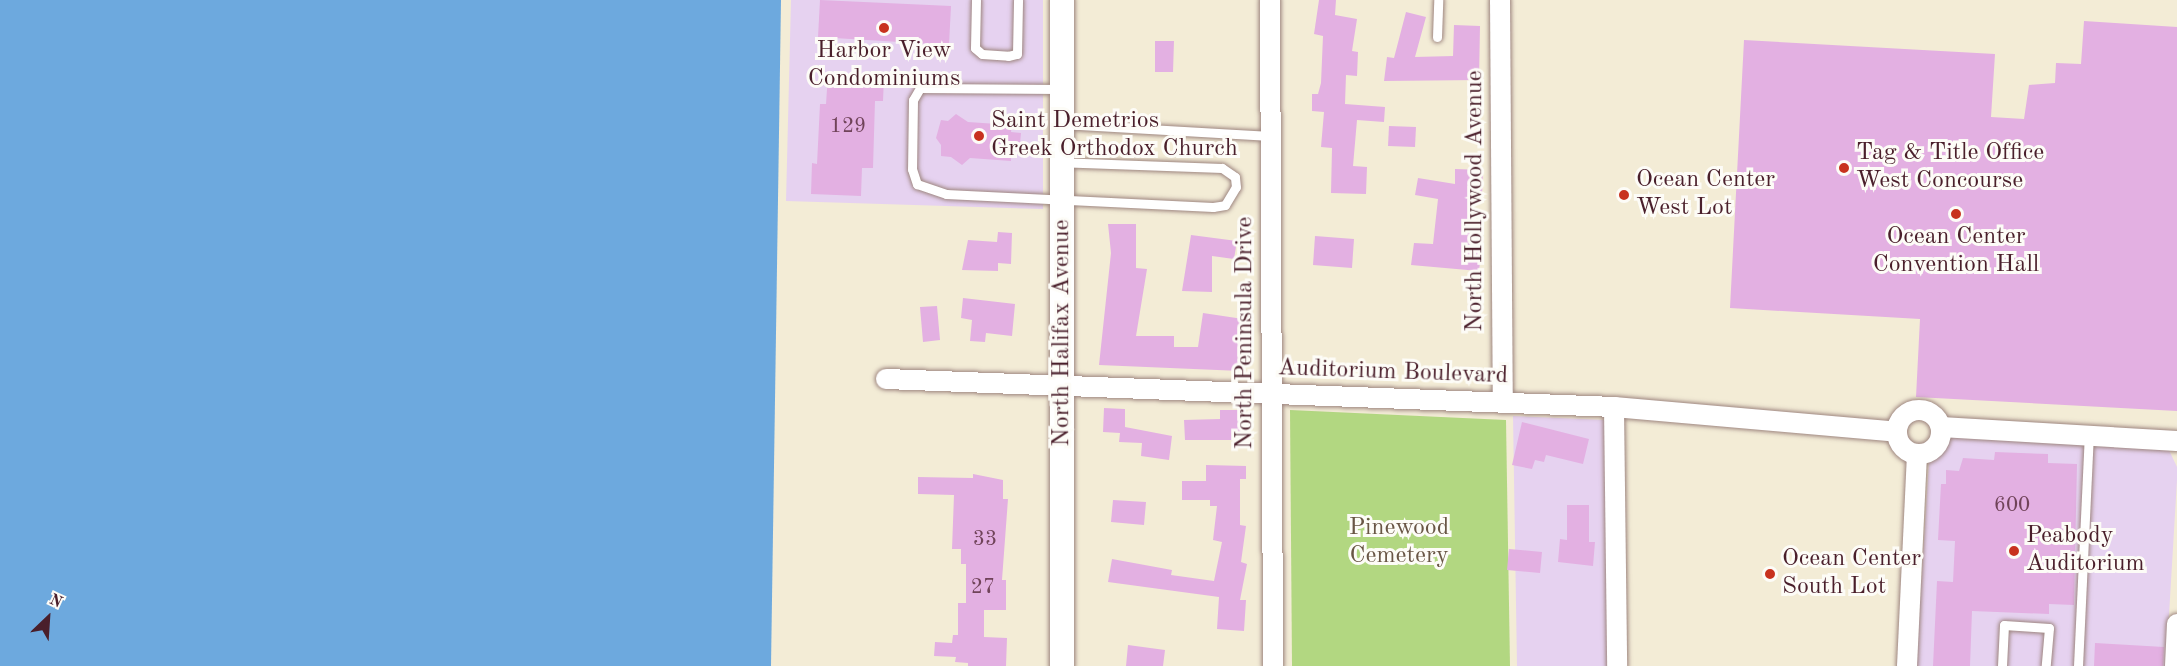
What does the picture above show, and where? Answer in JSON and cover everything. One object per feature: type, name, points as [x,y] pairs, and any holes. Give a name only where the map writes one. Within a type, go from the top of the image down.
[{"type":"street","name":"North Halifax Avenue","points":[[1062,0],[1062,666]]},
{"type":"street","name":"North Peninsula Drive","points":[[1270,0],[1273,666]]},
{"type":"street","name":"North Hollywood Avenue","points":[[1500,0],[1503,402]]},
{"type":"street","name":"Auditorium Boulevard","points":[[886,379],[1614,407],[1896,432]]},
{"type":"street","points":[[1614,407],[1617,666]]},
{"type":"street","points":[[1920,409],[1934,414],[1941,427],[1936,447],[1917,454],[1901,444],[1896,432],[1901,418],[1920,409]]},
{"type":"street","points":[[1941,427],[2177,441]]},
{"type":"street","points":[[1907,666],[1917,454]]},
{"type":"street","points":[[2175,666],[2177,624]]},
{"type":"lane","points":[[976,0],[975,48],[982,54],[1008,56],[1017,54],[1018,0]]},
{"type":"lane","points":[[1437,37],[1438,0]]},
{"type":"lane","points":[[1062,89],[920,88],[913,100],[912,170],[917,184],[946,194],[1214,207],[1225,205],[1236,188],[1235,177],[1222,168],[1062,162]]},
{"type":"lane","points":[[1062,124],[1271,136]]},
{"type":"lane","points":[[2078,666],[2089,435]]},
{"type":"lane","points":[[2002,666],[2004,625],[2049,628],[2046,666]]},
{"type":"shaded area","points":[[791,0],[1043,0],[1043,209],[786,201]]},
{"type":"shaded area","points":[[1513,416],[1606,420],[1608,666],[1517,666]]},
{"type":"shaded area","points":[[1950,437],[2169,450],[2177,467],[2177,480],[2166,666],[1916,666],[1929,461],[1943,452]]},
{"type":"green space","name":"Pinewood Cemetery","points":[[1290,410],[1506,420],[1510,666],[1292,666]]},
{"type":"water","points":[[0,0],[781,0],[771,666],[0,666]]},
{"type":"building","name":"Harbor View Condominiums","points":[[820,0],[951,6],[949,45],[818,37]]},
{"type":"building","points":[[1319,0],[1336,0],[1335,15],[1357,19],[1352,51],[1358,52],[1357,76],[1346,75],[1345,104],[1385,107],[1384,122],[1357,120],[1353,166],[1367,167],[1366,194],[1331,193],[1332,148],[1321,147],[1324,112],[1312,111],[1312,94],[1318,94],[1321,83],[1323,36],[1314,34]]},
{"type":"building","points":[[1406,12],[1426,17],[1415,57],[1453,56],[1454,25],[1480,26],[1479,80],[1384,81],[1387,57],[1394,58]]},
{"type":"building","name":"Ocean Center Convention Hall","points":[[2084,21],[2177,27],[2177,411],[1916,397],[1920,319],[1730,308],[1744,40],[1995,54],[1991,117],[2024,119],[2029,85],[2055,83],[2056,63],[2081,64]]},
{"type":"building","points":[[1155,41],[1174,41],[1173,72],[1155,72]]},
{"type":"building","points":[[828,74],[884,77],[883,101],[875,101],[873,168],[862,168],[861,196],[811,194],[812,163],[817,164],[820,104],[826,104]]},
{"type":"building","name":"Saint Demetrios Greek Orthodox Church","points":[[956,114],[968,122],[1012,125],[1011,132],[1021,133],[1019,154],[1011,153],[1011,161],[970,158],[962,165],[951,157],[941,156],[941,145],[936,138],[941,120],[948,121]]},
{"type":"building","points":[[1389,126],[1416,127],[1415,147],[1388,146]]},
{"type":"building","points":[[1455,169],[1483,170],[1482,195],[1474,195],[1469,244],[1482,245],[1479,271],[1411,265],[1414,243],[1433,244],[1438,199],[1415,195],[1418,178],[1455,184]]},
{"type":"building","points":[[1108,224],[1136,224],[1136,268],[1147,269],[1136,336],[1174,336],[1174,347],[1198,347],[1203,313],[1243,319],[1241,371],[1099,365],[1111,253]]},
{"type":"building","points":[[998,232],[1012,233],[1011,264],[998,263],[998,271],[962,270],[968,240],[997,242]]},
{"type":"building","points":[[1191,235],[1237,241],[1234,259],[1212,256],[1212,292],[1182,291]]},
{"type":"building","points":[[1315,236],[1354,239],[1352,268],[1313,265]]},
{"type":"building","points":[[963,298],[1015,304],[1012,336],[986,333],[985,342],[970,341],[972,320],[961,318]]},
{"type":"building","points":[[937,306],[940,340],[923,342],[920,307]]},
{"type":"building","points":[[1104,408],[1125,409],[1125,427],[1172,436],[1169,460],[1141,456],[1142,443],[1119,442],[1120,433],[1103,432]]},
{"type":"building","points":[[1220,410],[1245,410],[1244,440],[1185,440],[1184,420],[1220,419]]},
{"type":"building","points":[[1522,422],[1589,439],[1583,464],[1546,455],[1544,462],[1535,460],[1532,469],[1512,465]]},
{"type":"building","name":"Peabody Auditorium","points":[[1995,452],[2048,454],[2048,463],[2077,464],[2074,605],[2049,604],[2049,614],[1972,611],[1970,666],[1933,666],[1937,581],[1953,582],[1955,541],[1938,540],[1941,484],[1946,484],[1946,470],[1959,471],[1963,458],[1994,460]]},
{"type":"building","points":[[1206,465],[1246,466],[1246,479],[1240,479],[1240,525],[1246,526],[1241,562],[1247,564],[1240,600],[1246,600],[1244,631],[1217,629],[1219,597],[1108,582],[1112,559],[1172,570],[1171,575],[1214,581],[1222,542],[1213,540],[1217,506],[1210,506],[1210,500],[1182,500],[1182,481],[1206,481]]},
{"type":"building","points":[[973,474],[1003,480],[1003,499],[1008,499],[1002,580],[1006,580],[1006,610],[984,610],[984,637],[1007,638],[1006,666],[968,666],[968,663],[955,662],[956,657],[934,656],[935,642],[952,643],[953,635],[958,635],[958,603],[966,603],[966,564],[961,564],[961,549],[952,549],[954,495],[918,494],[918,477],[973,478]]},
{"type":"building","points":[[1113,500],[1146,502],[1144,525],[1111,522]]},
{"type":"building","points":[[1567,505],[1589,505],[1589,542],[1595,542],[1593,566],[1558,562],[1560,539],[1567,540]]},
{"type":"building","points":[[1509,549],[1542,552],[1540,573],[1507,570]]},
{"type":"building","points":[[2095,643],[2164,647],[2163,666],[2094,666]]},
{"type":"building","points":[[1128,645],[1165,650],[1163,666],[1126,666]]},
{"type":"place","name":"Harbor View Condominiums","points":[[884,28]]},
{"type":"place","name":"Saint Demetrios Greek Orthodox Church","points":[[979,136]]},
{"type":"place","name":"Tag & Title Office West Concourse","points":[[1844,168]]},
{"type":"place","name":"Ocean Center West Lot","points":[[1624,195]]},
{"type":"place","name":"Ocean Center Convention Hall","points":[[1956,214]]},
{"type":"place","name":"Peabody Auditorium","points":[[2014,551]]},
{"type":"place","name":"Ocean Center South Lot","points":[[1770,574]]}]
